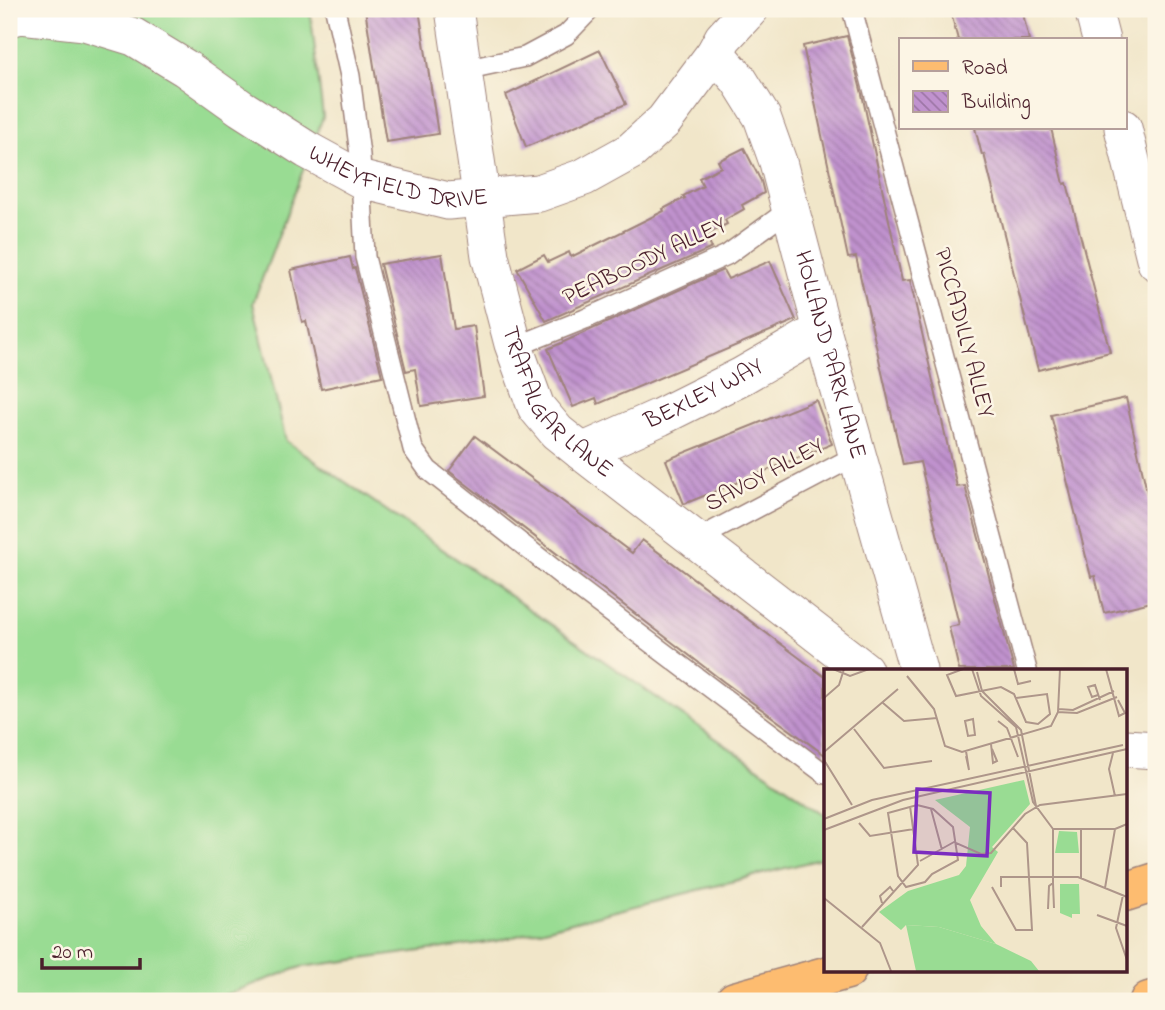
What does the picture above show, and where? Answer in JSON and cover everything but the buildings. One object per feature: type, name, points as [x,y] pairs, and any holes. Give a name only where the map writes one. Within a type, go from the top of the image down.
[{"type":"main road","points":[[1126,892],[1156,882]]},
{"type":"main road","points":[[735,1001],[841,972]]},
{"type":"main road","points":[[1149,1001],[1156,999]]},
{"type":"street","name":"TRAFALGAR LANE","points":[[454,9],[484,199],[490,256],[514,347],[537,407],[557,432],[862,669]]},
{"type":"street","name":"WHEYFIELD DRIVE","points":[[9,18],[21,15],[85,22],[134,37],[296,143],[362,180],[448,201],[539,192],[584,177],[631,151],[664,121],[715,54],[723,38],[750,9]]},
{"type":"street","points":[[1093,9],[1100,38]]},
{"type":"street","name":"HOLLAND PARK LANE","points":[[715,54],[739,80],[762,117],[778,162],[822,330],[918,669]]},
{"type":"street","points":[[1123,130],[1156,262]]},
{"type":"street","name":"BEXLEY WAY","points":[[582,452],[742,376],[822,330]]},
{"type":"street","points":[[1126,748],[1156,750]]},
{"type":"lane","points":[[335,9],[350,76],[362,180],[365,257],[412,449],[428,470],[570,582],[824,773]]},
{"type":"lane","points":[[464,70],[525,58],[566,35],[591,9]]},
{"type":"lane","name":"PICCADILLY ALLEY","points":[[852,9],[1027,669]]},
{"type":"lane","name":"PEABOODY ALLEY","points":[[514,347],[585,319],[727,255],[790,209]]},
{"type":"lane","name":"SAVOY ALLEY","points":[[696,540],[857,455]]},
{"type":"green space","points":[[9,9],[310,9],[323,117],[253,303],[286,441],[824,813],[824,858],[497,941],[301,967],[208,1001],[9,1001]]}]
